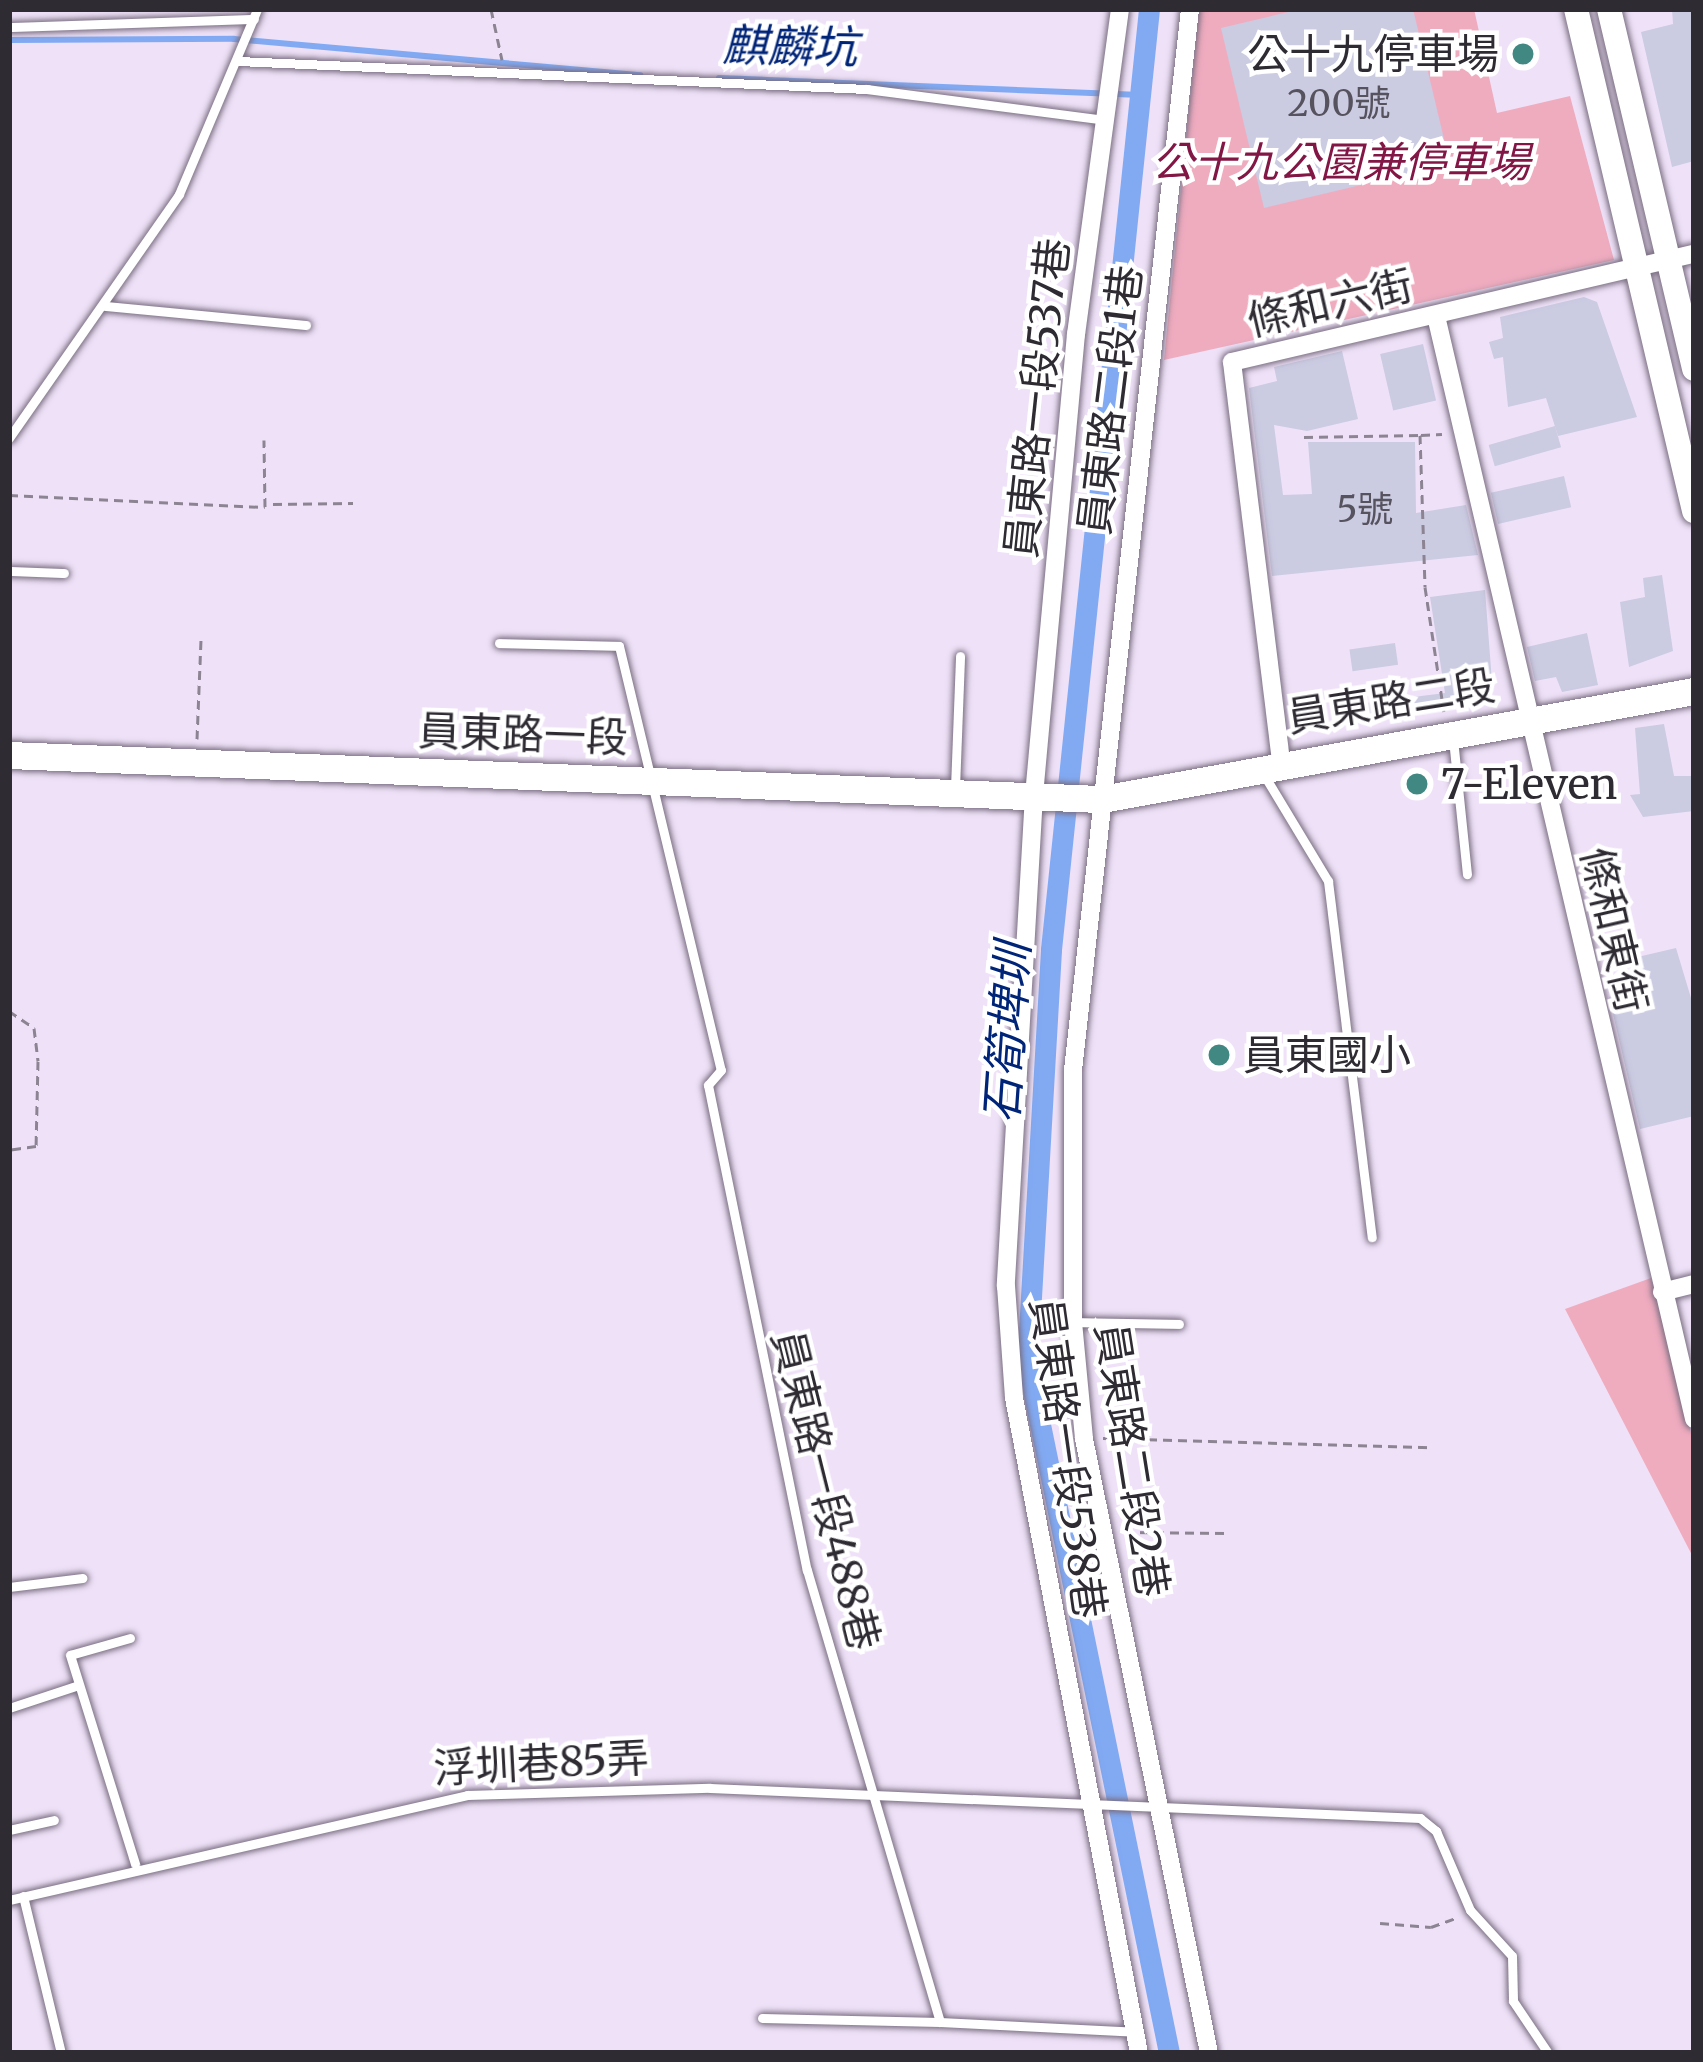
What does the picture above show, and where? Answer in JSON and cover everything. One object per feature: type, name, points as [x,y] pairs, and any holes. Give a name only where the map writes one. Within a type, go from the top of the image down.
[{"type":"main road","name":"員東路二段","points":[[1034,795],[1102,799],[1270,763],[1694,691]]},
{"type":"main road","name":"員東路一段","points":[[9,755],[1034,795]]},
{"type":"street","name":"員東路一段537巷","points":[[1034,795],[1076,334],[1120,9]]},
{"type":"street","name":"員東路二段1巷","points":[[1102,799],[1190,9]]},
{"type":"street","points":[[1576,9],[1694,511]]},
{"type":"street","points":[[1609,9],[1694,369]]},
{"type":"street","name":"條和六街","points":[[1270,763],[1232,362],[1694,254]]},
{"type":"street","name":"條和東街","points":[[1436,316],[1694,1419]]},
{"type":"street","name":"員東路一段538巷","points":[[1034,795],[1006,1286],[1014,1399],[1139,2053]]},
{"type":"street","name":"員東路二段2巷","points":[[1102,799],[1073,1071],[1073,1322],[1084,1439],[1209,2053]]},
{"type":"street","points":[[1662,1292],[1694,1284]]},
{"type":"lane","points":[[9,27],[255,14],[178,194],[105,306],[9,438]]},
{"type":"lane","points":[[238,61],[867,88],[1107,120]]},
{"type":"lane","points":[[105,306],[306,325]]},
{"type":"lane","points":[[9,571],[64,573]]},
{"type":"lane","points":[[499,643],[619,646],[657,779]]},
{"type":"lane","points":[[956,792],[960,656]]},
{"type":"lane","points":[[1452,733],[1467,874]]},
{"type":"lane","points":[[1270,763],[1328,881],[1372,1237]]},
{"type":"lane","name":"員東路一段488巷","points":[[657,779],[721,1070],[708,1085],[758,1359],[871,1796],[940,2022]]},
{"type":"lane","points":[[1073,1322],[1180,1324]]},
{"type":"lane","points":[[9,1587],[82,1578]]},
{"type":"lane","points":[[130,1638],[70,1655],[135,1864]]},
{"type":"lane","points":[[9,1708],[76,1686]]},
{"type":"lane","name":"浮圳巷85弄","points":[[9,1900],[135,1864],[467,1795],[710,1788],[1420,1818],[1436,1832],[1470,1910]]},
{"type":"lane","points":[[9,1830],[54,1820]]},
{"type":"lane","points":[[23,1896],[61,2053]]},
{"type":"lane","points":[[1470,1910],[1512,1956],[1513,2001],[1548,2053]]},
{"type":"lane","points":[[762,2018],[1135,2032]]},
{"type":"path","points":[[491,9],[506,76]]},
{"type":"path","points":[[1304,437],[1463,433]]},
{"type":"path","points":[[1420,435],[1424,586],[1452,733]]},
{"type":"path","points":[[264,440],[271,504]]},
{"type":"path","points":[[9,495],[162,509],[353,503]]},
{"type":"path","points":[[196,762],[201,639]]},
{"type":"path","points":[[9,1011],[34,1028],[38,1061],[36,1146],[9,1150]]},
{"type":"path","points":[[1084,1439],[1431,1447]]},
{"type":"path","points":[[1102,1532],[1226,1533]]},
{"type":"path","points":[[1380,1923],[1431,1927],[1470,1910]]},
{"type":"green space","name":"公十九公園兼停車場","points":[[1199,9],[1474,9],[1497,113],[1570,96],[1614,260],[1164,360]]},
{"type":"green space","points":[[1651,1278],[1694,1444],[1694,1559],[1565,1309]]},
{"type":"building","points":[[1301,9],[1413,9],[1450,164],[1264,208],[1221,28]]},
{"type":"building","points":[[1672,9],[1694,9],[1694,161],[1672,167],[1641,32],[1673,24]]},
{"type":"building","points":[[1584,297],[1597,302],[1637,417],[1558,436],[1546,398],[1508,407],[1503,357],[1494,359],[1489,342],[1503,338],[1500,317]]},
{"type":"building","points":[[1423,344],[1436,401],[1393,410],[1380,354]]},
{"type":"building","points":[[1342,351],[1358,419],[1307,431],[1274,425],[1283,495],[1312,494],[1308,442],[1415,442],[1416,513],[1466,505],[1478,555],[1272,576],[1249,388],[1277,381],[1274,367]]},
{"type":"building","points":[[1555,426],[1561,447],[1495,466],[1489,445]]},
{"type":"building","points":[[1564,476],[1571,507],[1498,524],[1491,493]]},
{"type":"building","points":[[1662,575],[1673,651],[1629,667],[1620,602],[1645,597],[1643,578]]},
{"type":"building","points":[[1485,590],[1492,682],[1477,684],[1480,705],[1361,723],[1358,704],[1445,693],[1430,597]]},
{"type":"building","points":[[1587,633],[1598,685],[1562,692],[1556,677],[1535,681],[1527,647]]},
{"type":"building","points":[[1395,643],[1398,665],[1353,671],[1349,649]]},
{"type":"building","points":[[1664,724],[1674,776],[1691,776],[1694,811],[1643,817],[1630,795],[1640,794],[1635,728]]},
{"type":"building","points":[[1676,948],[1694,1008],[1694,1116],[1640,1129],[1609,997],[1637,990],[1629,959]]},
{"type":"waterway","name":"石筍埤圳","points":[[1149,9],[1051,950],[1027,1361],[1169,2053]]},
{"type":"waterway","name":"麒麟坑","points":[[9,40],[234,39],[640,75]]},
{"type":"waterway","name":"麒麟坑","points":[[719,78],[1141,95]]},
{"type":"place","name":"公十九停車場","points":[[1523,54]]},
{"type":"place","name":"7-Eleven","points":[[1417,784]]},
{"type":"place","name":"員東國小","points":[[1219,1055]]}]
